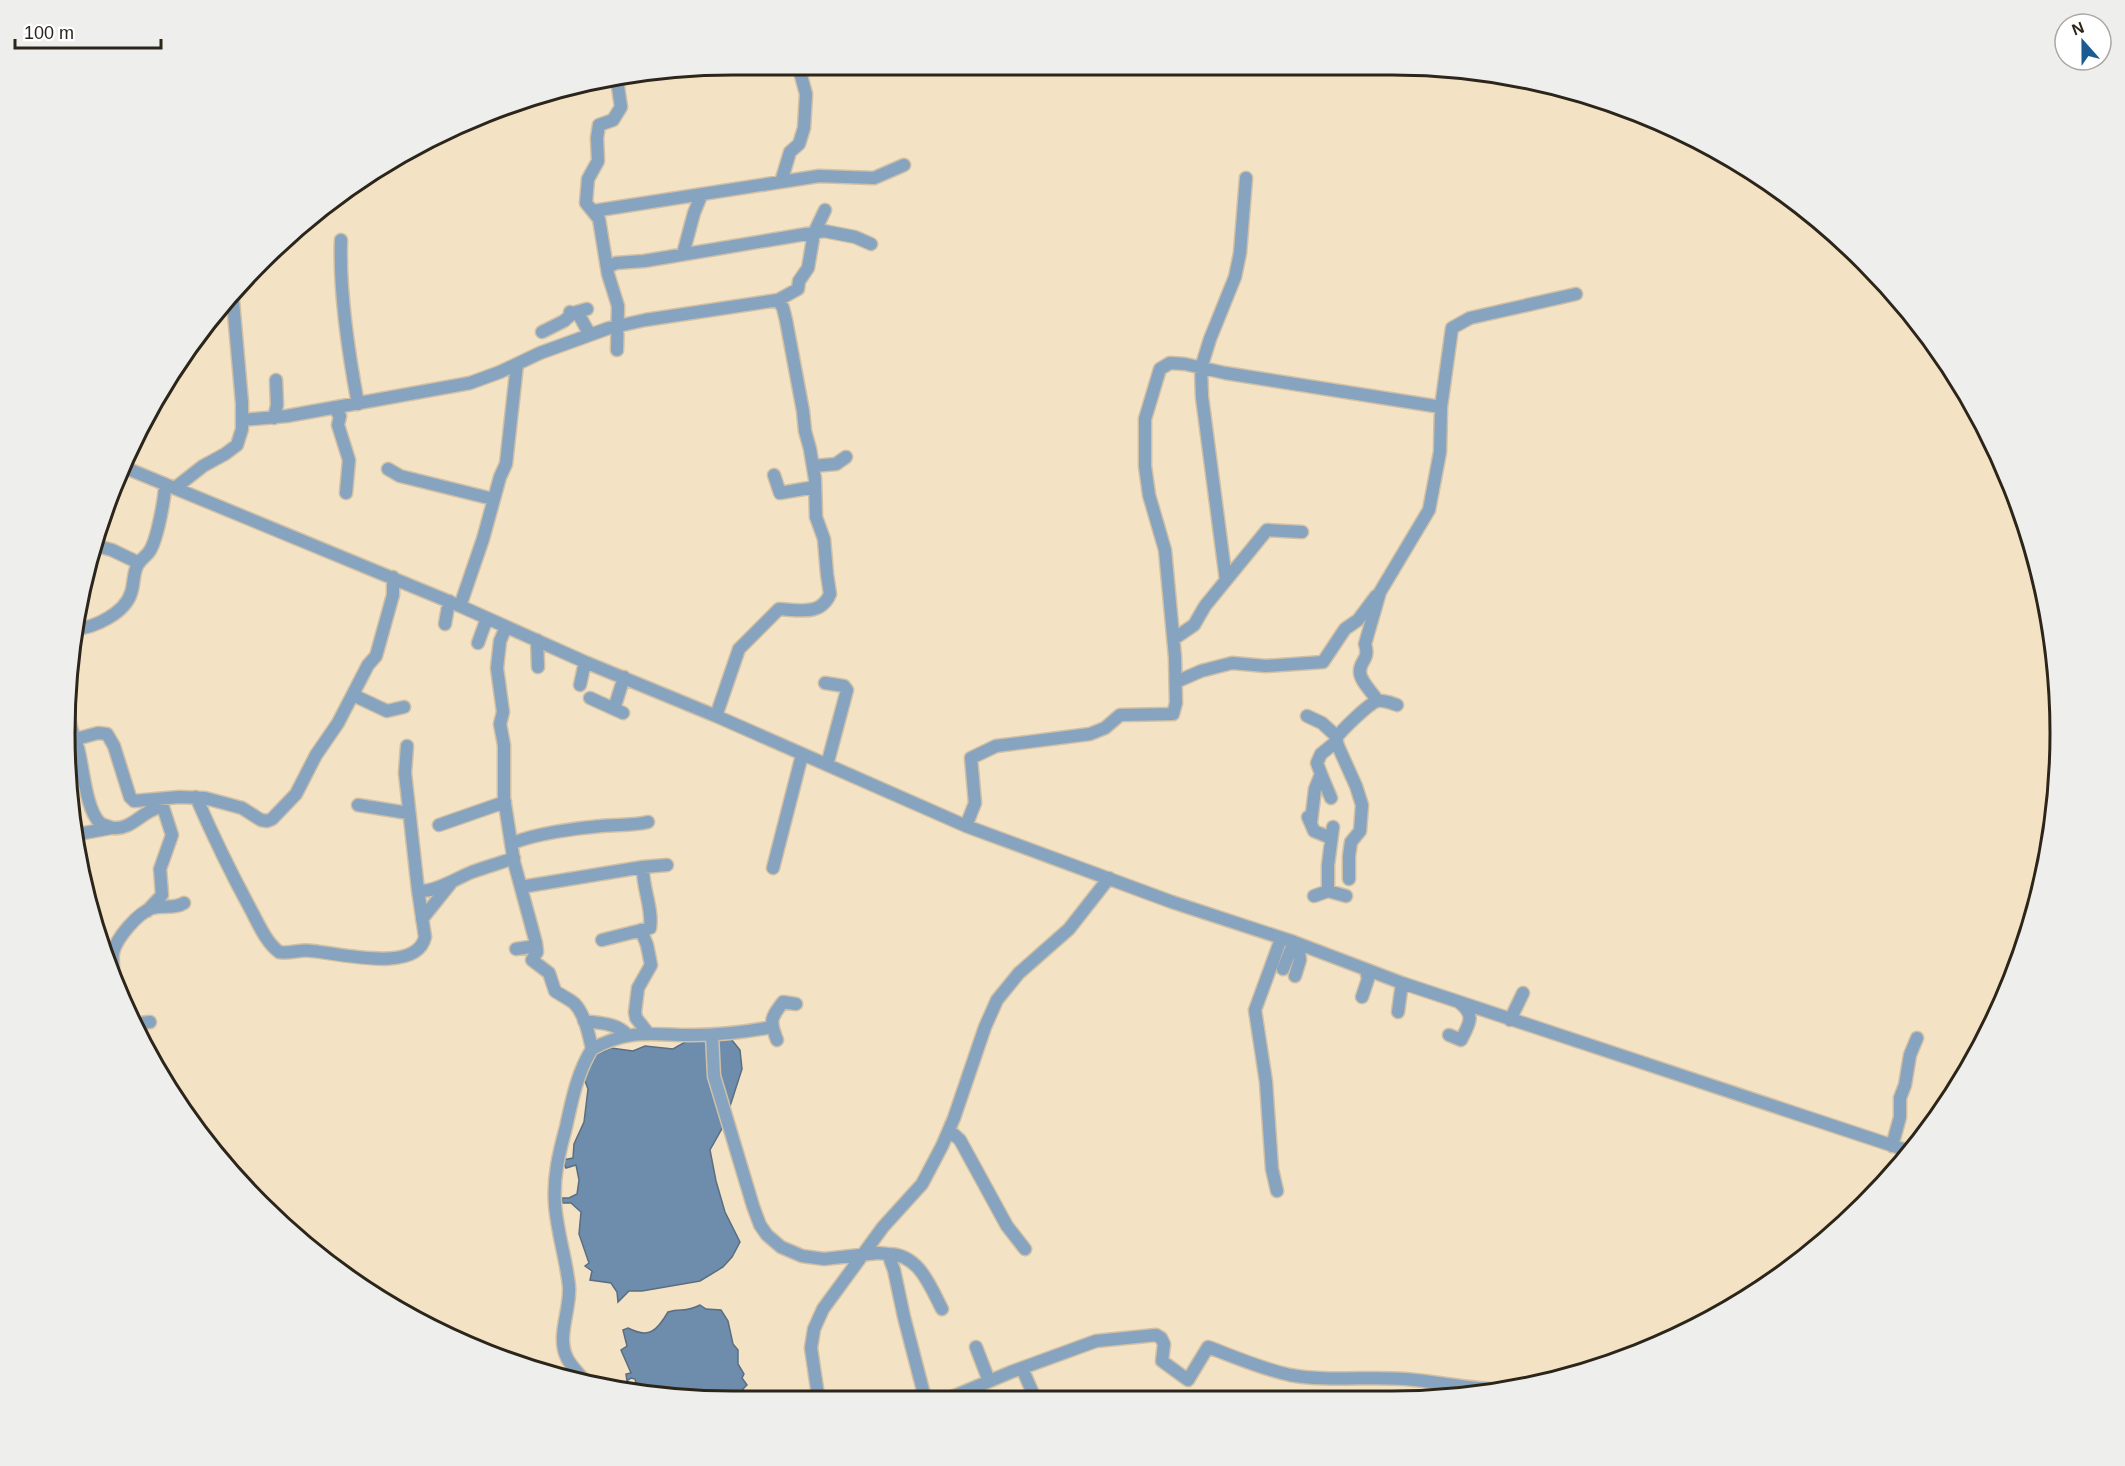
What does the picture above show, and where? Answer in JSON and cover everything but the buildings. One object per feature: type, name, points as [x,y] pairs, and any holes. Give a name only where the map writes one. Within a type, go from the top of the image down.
[{"type":"street","points":[[781,182],[790,152],[799,144],[804,128],[806,94],[801,75]]},
{"type":"street","points":[[617,350],[618,306],[608,274],[599,219],[586,203],[588,179],[598,161],[599,125],[613,120],[621,107],[618,86]]},
{"type":"street","points":[[593,211],[819,176],[874,178],[904,165]]},
{"type":"street","points":[[1226,580],[1202,397],[1201,368],[1235,277],[1240,254],[1246,178]]},
{"type":"street","points":[[683,254],[701,196]]},
{"type":"street","points":[[242,420],[274,418],[470,383],[540,353],[616,327],[645,320],[778,300],[798,288],[799,280],[808,268],[814,233],[825,210]]},
{"type":"street","points":[[608,267],[616,263],[644,261],[824,231],[838,233],[870,244]]},
{"type":"street","points":[[342,240],[342,278],[348,341],[358,404]]},
{"type":"street","points":[[1176,682],[1201,671],[1232,663],[1266,666],[1323,662],[1345,629],[1358,620],[1380,592],[1429,510],[1440,452],[1442,407],[1452,328],[1470,318],[1575,294]]},
{"type":"street","points":[[716,716],[729,673],[738,649],[743,643],[779,609],[813,611],[829,598],[830,594],[824,539],[816,517],[813,466],[786,320],[778,300]]},
{"type":"street","points":[[84,629],[115,613],[128,600],[139,563],[150,551],[170,486],[237,445],[242,420],[233,305]]},
{"type":"street","points":[[569,312],[588,309]]},
{"type":"street","points":[[569,312],[579,315],[590,335]]},
{"type":"street","points":[[542,332],[564,321],[569,312]]},
{"type":"street","points":[[966,826],[975,803],[972,758],[996,746],[1090,734],[1105,729],[1120,715],[1173,714],[1176,703],[1175,638],[1165,550],[1149,495],[1144,466],[1145,419],[1160,369],[1170,363],[1442,407]]},
{"type":"street","points":[[446,624],[483,539],[493,499],[506,464],[517,364]]},
{"type":"street","points":[[274,418],[277,405],[276,380]]},
{"type":"street","points":[[334,408],[340,416],[338,425],[349,460],[346,493]]},
{"type":"street","points":[[813,466],[836,464],[846,457]]},
{"type":"street","points":[[388,469],[400,476],[493,499]]},
{"type":"street","points":[[130,470],[455,603],[585,662],[716,716],[966,826],[1402,983],[1902,1149]]},
{"type":"street","points":[[774,475],[780,493],[815,487]]},
{"type":"street","points":[[1175,638],[1194,625],[1205,606],[1267,530],[1302,532]]},
{"type":"street","points":[[102,547],[139,563]]},
{"type":"street","points":[[111,828],[101,823],[94,813],[76,740],[99,733],[107,734],[114,746],[130,797],[134,801],[196,797],[223,801],[242,808],[261,820],[272,819],[296,794],[304,776],[338,723],[368,665],[376,656],[393,595],[393,577]]},
{"type":"street","points":[[1380,592],[1365,644],[1367,652],[1365,660],[1359,669],[1360,675],[1377,700],[1397,705]]},
{"type":"street","points":[[478,643],[488,618]]},
{"type":"street","points":[[506,627],[500,640],[497,668],[503,712],[500,724],[504,745],[505,802],[514,858],[536,946],[537,952],[532,960],[549,973],[555,992],[574,1004],[584,1021],[592,1049]]},
{"type":"street","points":[[537,640],[538,667]]},
{"type":"street","points":[[580,685],[585,662]]},
{"type":"street","points":[[590,698],[618,711],[624,677]]},
{"type":"street","points":[[825,683],[844,686],[847,690],[827,765]]},
{"type":"street","points":[[353,694],[387,711],[404,707]]},
{"type":"street","points":[[1331,798],[1317,763],[1321,754],[1336,740],[1353,717],[1359,716],[1377,700]]},
{"type":"street","points":[[1307,716],[1322,723],[1336,740],[1362,806],[1360,831],[1353,838],[1350,849],[1349,879]]},
{"type":"street","points":[[196,797],[231,873],[263,933],[279,952],[309,950],[383,960],[407,955],[416,952],[423,944],[425,937],[408,813],[405,773],[407,747]]},
{"type":"street","points":[[773,868],[802,755]]},
{"type":"street","points":[[1321,774],[1315,789],[1310,819],[1314,831],[1332,833],[1328,891]]},
{"type":"street","points":[[439,825],[505,802]]},
{"type":"street","points":[[358,805],[408,813]]},
{"type":"street","points":[[83,833],[121,828],[136,822],[156,808],[163,807],[172,835],[160,869],[162,895],[128,927],[113,953]]},
{"type":"street","points":[[513,843],[524,838],[581,828],[648,822]]},
{"type":"street","points":[[418,890],[422,891],[453,881],[471,872],[514,858]]},
{"type":"street","points":[[521,887],[667,865]]},
{"type":"street","points":[[602,940],[650,928],[647,890],[642,877],[643,867]]},
{"type":"street","points":[[817,1391],[811,1348],[814,1329],[823,1310],[861,1256],[883,1227],[922,1184],[950,1130],[985,1027],[997,1000],[1019,973],[1069,928],[1109,878]]},
{"type":"street","points":[[422,920],[453,881]]},
{"type":"street","points":[[1314,896],[1328,891],[1346,896]]},
{"type":"street","points":[[147,911],[158,907],[179,906],[184,903]]},
{"type":"street","points":[[642,930],[651,965],[638,988],[635,1012],[636,1018],[648,1033]]},
{"type":"street","points":[[1277,1191],[1272,1169],[1266,1082],[1255,1010],[1281,939]]},
{"type":"street","points":[[1283,969],[1293,944]]},
{"type":"street","points":[[1293,944],[1299,950],[1300,960],[1295,976]]},
{"type":"street","points":[[516,949],[536,946]]},
{"type":"street","points":[[1362,997],[1368,979],[1366,970]]},
{"type":"street","points":[[1398,1012],[1402,983]]},
{"type":"street","points":[[1510,1020],[1523,993]]},
{"type":"street","points":[[1449,1035],[1461,1040],[1469,1023],[1470,1016],[1467,1009],[1458,1001]]},
{"type":"street","points":[[777,1040],[772,1027],[772,1018],[783,1002],[796,1004]]},
{"type":"street","points":[[584,1021],[609,1024],[623,1030],[627,1035]]},
{"type":"street","points":[[142,1023],[150,1022]]},
{"type":"street","points":[[576,1372],[563,1348],[569,1293],[560,1244],[555,1181],[567,1113],[583,1065],[592,1049],[627,1035],[648,1033],[712,1035],[772,1027]]},
{"type":"street","points":[[712,1035],[714,1076],[760,1225],[781,1247],[802,1256],[824,1259],[878,1253],[902,1256],[924,1274],[942,1310]]},
{"type":"street","points":[[1892,1146],[1900,1117],[1900,1098],[1917,1038]]},
{"type":"street","points":[[950,1130],[960,1140],[1007,1226],[1025,1249]]},
{"type":"street","points":[[888,1254],[894,1270],[923,1391]]},
{"type":"street","points":[[964,1391],[1096,1341],[1156,1335],[1164,1344],[1162,1361],[1188,1380],[1208,1347],[1292,1375],[1321,1378],[1404,1379],[1459,1387]]},
{"type":"street","points":[[976,1347],[989,1381]]},
{"type":"street","points":[[1022,1368],[1032,1391]]},
{"type":"water","points":[[709,1038],[731,1039],[740,1050],[742,1069],[724,1125],[710,1150],[725,1212],[740,1242],[732,1257],[723,1267],[700,1281],[642,1291],[629,1291],[618,1302],[617,1292],[611,1283],[590,1280],[592,1271],[585,1266],[589,1263],[579,1234],[581,1212],[571,1203],[563,1203],[562,1198],[569,1198],[577,1194],[579,1180],[576,1165],[566,1168],[562,1160],[573,1158],[574,1144],[584,1122],[588,1089],[584,1078],[597,1054],[611,1048],[633,1051],[645,1046],[673,1049],[687,1041]]},
{"type":"water","points":[[700,1305],[706,1309],[721,1310],[728,1321],[733,1344],[738,1350],[738,1364],[744,1374],[742,1378],[747,1385],[743,1391],[690,1390],[636,1383],[635,1379],[631,1378],[627,1381],[626,1374],[631,1373],[621,1350],[627,1346],[623,1330],[628,1328],[647,1333],[660,1324],[668,1312],[691,1309]]}]
